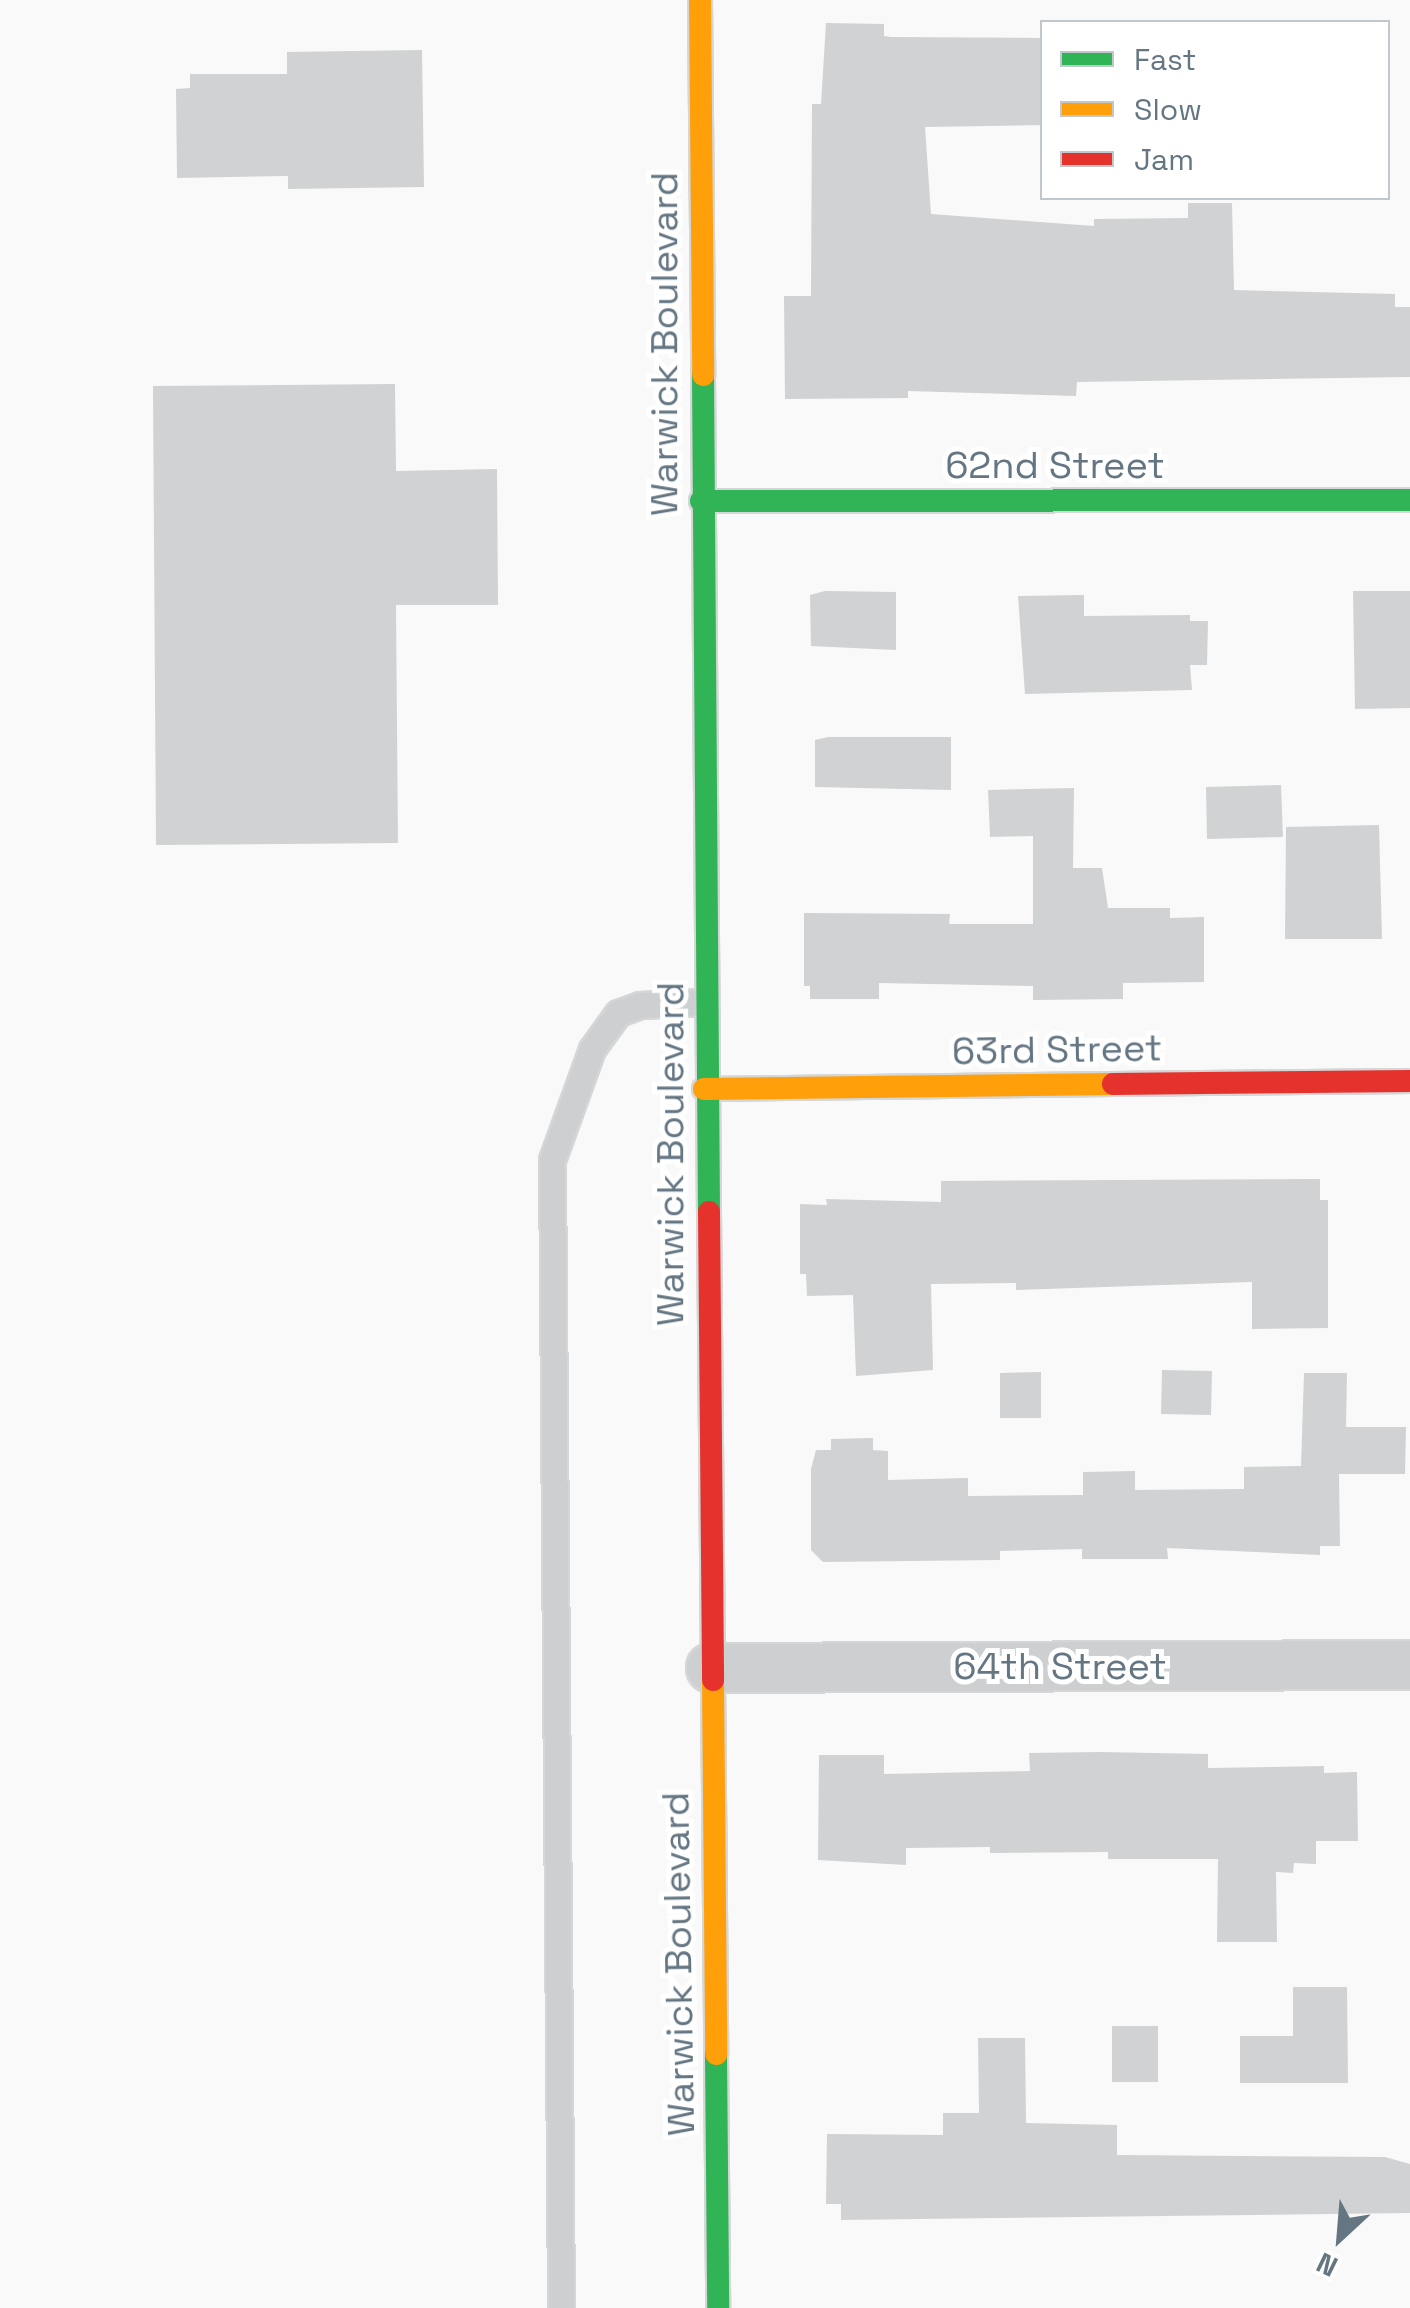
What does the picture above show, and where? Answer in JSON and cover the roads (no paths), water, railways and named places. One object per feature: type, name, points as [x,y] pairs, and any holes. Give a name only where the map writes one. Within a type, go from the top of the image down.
[{"type":"main road","name":"Warwick Boulevard","points":[[700,0],[704,1089],[718,2308]]},
{"type":"main road","name":"62nd Street","points":[[701,502],[1410,500]]},
{"type":"main road","name":"63rd Street","points":[[704,1089],[1410,1081]]},
{"type":"street","name":"64th Street","points":[[711,1668],[1410,1665]]},
{"type":"lane","points":[[561,2308],[549,1198],[560,1128],[592,1049],[618,1013],[640,1005],[704,1002]]}]
